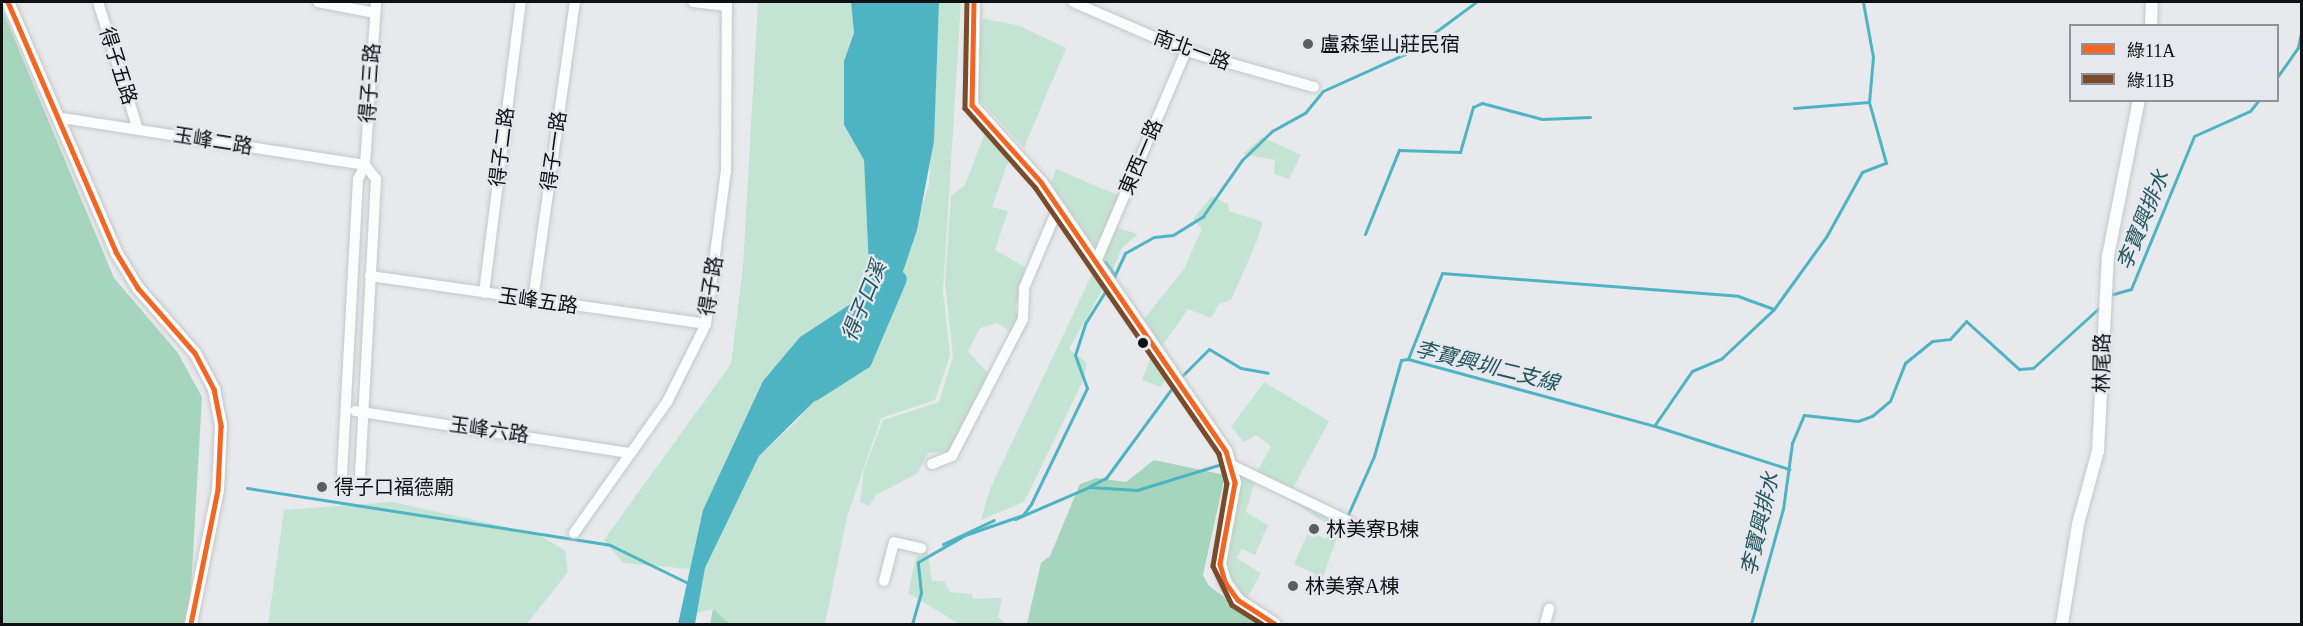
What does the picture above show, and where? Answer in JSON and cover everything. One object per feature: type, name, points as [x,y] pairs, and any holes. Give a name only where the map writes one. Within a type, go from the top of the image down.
[{"type":"street","points":[[8,2],[62,118],[116,252],[138,288],[195,353],[214,389],[221,426],[218,490],[191,624]]},
{"type":"street","name":"得子五路","points":[[98,2],[138,130]]},
{"type":"street","points":[[318,2],[375,7]]},
{"type":"street","name":"得子二路","points":[[484,293],[520,2]]},
{"type":"street","name":"得子一路","points":[[532,300],[575,2]]},
{"type":"street","points":[[693,2],[727,4]]},
{"type":"street","points":[[974,2],[972,105],[1058,208],[1233,466],[1350,522]]},
{"type":"street","points":[[2151,2],[2151,24]]},
{"type":"street","name":"南北一路","points":[[1080,3],[1186,51],[1314,87]]},
{"type":"street","name":"得子路","points":[[574,533],[666,402],[706,324],[726,171],[727,4]]},
{"type":"street","name":"得子三路","points":[[365,165],[375,7]]},
{"type":"street","name":"東西一路","points":[[1096,262],[1186,51]]},
{"type":"street","name":"林尾路","points":[[2062,624],[2080,513],[2098,451],[2108,256],[2139,102]]},
{"type":"street","name":"玉峰二路","points":[[62,118],[365,165]]},
{"type":"street","points":[[342,475],[358,179],[365,165],[376,179],[360,475]]},
{"type":"street","points":[[932,464],[952,456],[1023,319],[1024,288],[1058,208]]},
{"type":"street","name":"玉峰五路","points":[[370,276],[706,324]]},
{"type":"street","name":"玉峰六路","points":[[346,409],[631,453]]},
{"type":"street","points":[[1233,466],[1222,573],[1238,600],[1275,624]]},
{"type":"street","points":[[884,581],[894,542],[921,548]]},
{"type":"street","points":[[1545,624],[1549,609]]},
{"type":"green space","points":[[758,2],[851,2],[854,33],[844,61],[844,125],[864,160],[869,268],[855,301],[800,337],[763,381],[703,510],[690,569],[623,563],[604,540],[731,364],[743,267]]},
{"type":"green space","points":[[939,2],[961,2],[943,291],[950,355],[935,400],[881,418],[847,517],[825,624],[730,624],[713,609],[697,613],[705,568],[759,456],[797,421],[892,304],[929,184]]},
{"type":"green space","points":[[2,9],[114,278],[178,353],[202,397],[189,624],[2,624]]},
{"type":"green space","points":[[981,18],[1020,26],[1066,48],[1024,148],[978,98]]},
{"type":"green space","points":[[985,133],[1002,146],[1008,162],[992,207],[1008,211],[995,250],[1025,267],[1015,309],[1020,319],[1011,332],[997,323],[980,328],[968,351],[989,375],[949,451],[928,453],[918,473],[876,495],[869,506],[860,502],[864,470],[883,420],[939,402],[953,356],[945,282],[951,196],[965,185]]},
{"type":"green space","points":[[1262,137],[1301,155],[1289,179],[1274,174],[1275,160],[1243,154]]},
{"type":"green space","points":[[1056,169],[1120,196],[1095,248],[1051,183]]},
{"type":"green space","points":[[1212,196],[1228,204],[1229,211],[1263,222],[1257,241],[1231,300],[1219,304],[1211,318],[1188,309],[1162,346],[1144,319],[1184,269],[1202,229],[1193,219]]},
{"type":"green space","points":[[1114,227],[1138,234],[1122,248],[1112,271],[1101,257]]},
{"type":"green space","points":[[1095,268],[1105,285],[1069,349],[1087,363],[1083,381],[1024,502],[981,520],[990,489]]},
{"type":"green space","points":[[1153,351],[1169,374],[1161,387],[1142,380]]},
{"type":"green space","points":[[1264,382],[1329,421],[1291,492],[1256,474],[1271,446],[1256,435],[1244,442],[1231,427]]},
{"type":"green space","points":[[1154,460],[1225,475],[1203,575],[1209,586],[1261,624],[1027,624],[1041,563],[1050,556],[1080,484],[1097,478],[1126,482]]},
{"type":"green space","points":[[1238,472],[1254,484],[1246,512],[1268,525],[1255,555],[1242,549],[1236,558],[1261,573],[1246,600],[1222,563]]},
{"type":"green space","points":[[1267,485],[1343,520],[1316,597],[1307,591],[1315,574],[1294,564],[1309,530],[1326,539],[1332,527]]},
{"type":"green space","points":[[392,502],[538,534],[565,551],[568,572],[527,624],[268,624],[284,510]]},
{"type":"green space","points":[[927,550],[932,581],[944,581],[950,592],[972,594],[973,599],[1002,598],[998,617],[1006,624],[959,624],[908,593],[916,558]]},
{"type":"green space","points":[[713,609],[730,624],[710,624]]},
{"type":"water","points":[[851,2],[939,2],[934,141],[917,230],[892,304],[866,350],[759,456],[705,568],[695,624],[678,624],[703,510],[763,381],[800,337],[855,301],[869,268],[864,160],[844,125],[844,61],[854,33]]},
{"type":"waterway","points":[[1113,279],[1125,253],[1154,237],[1173,235],[1203,216],[1242,160],[1272,131],[1305,113],[1323,91],[1407,53],[1476,2]]},
{"type":"waterway","points":[[1408,359],[1442,273],[1738,296],[1774,309],[1826,237],[1862,172],[1886,163],[1869,102],[1873,57],[1863,2]]},
{"type":"waterway","name":"李寶興排水","points":[[2279,75],[2298,47],[2302,28]]},
{"type":"waterway","points":[[1794,108],[1869,102]]},
{"type":"waterway","name":"李寶興排水","points":[[2110,295],[2131,289],[2194,136],[2250,111],[2257,102]]},
{"type":"waterway","points":[[1365,234],[1399,150],[1460,152],[1473,107],[1482,103],[1542,119],[1590,117]]},
{"type":"waterway","points":[[1105,262],[1115,276]]},
{"type":"waterway","name":"得子口溪","points":[[814,393],[864,361],[899,279]]},
{"type":"waterway","points":[[912,624],[921,593],[918,562],[965,535],[1023,515],[1031,504],[1087,388],[1075,355],[1086,322],[1108,287]]},
{"type":"waterway","name":"李寶興排水","points":[[1751,624],[1783,509],[1792,443],[1804,415],[1858,421],[1872,416],[1890,401],[1905,363],[1932,341],[1950,339],[1966,321],[2019,369],[2033,368],[2100,307]]},
{"type":"waterway","points":[[1654,426],[1692,371],[1722,358],[1774,309]]},
{"type":"waterway","points":[[1179,379],[1209,349],[1241,368],[1268,373]]},
{"type":"waterway","name":"李寶興圳二支線","points":[[1347,517],[1374,456],[1401,360],[1408,359],[1658,427],[1789,469]]},
{"type":"waterway","points":[[1090,486],[1106,478],[1175,384]]},
{"type":"waterway","name":"李寶興圳二支線","points":[[1015,519],[1089,487],[1137,490],[1225,463]]},
{"type":"waterway","points":[[247,488],[610,545],[690,584]]},
{"type":"waterway","points":[[943,544],[994,520]]},
{"type":"transit line","name":"綠11A","points":[[8,2],[116,252],[138,288],[195,353],[214,389],[221,426],[218,490],[191,624]]},
{"type":"transit line","name":"綠11B","points":[[967,2],[965,108],[1035,187],[1219,454],[1227,483],[1213,566],[1232,605],[1262,624]]},
{"type":"transit line","name":"綠11A","points":[[974,2],[972,105],[1041,182],[1226,451],[1235,483],[1220,564],[1225,582],[1238,600],[1275,624]]},
{"type":"place","name":"盧森堡山莊民宿","points":[[1308,44]]},
{"type":"place","name":"得子口福德廟","points":[[322,487]]},
{"type":"place","name":"林美寮B棟","points":[[1314,529]]},
{"type":"place","name":"林美寮A棟","points":[[1293,586]]}]
